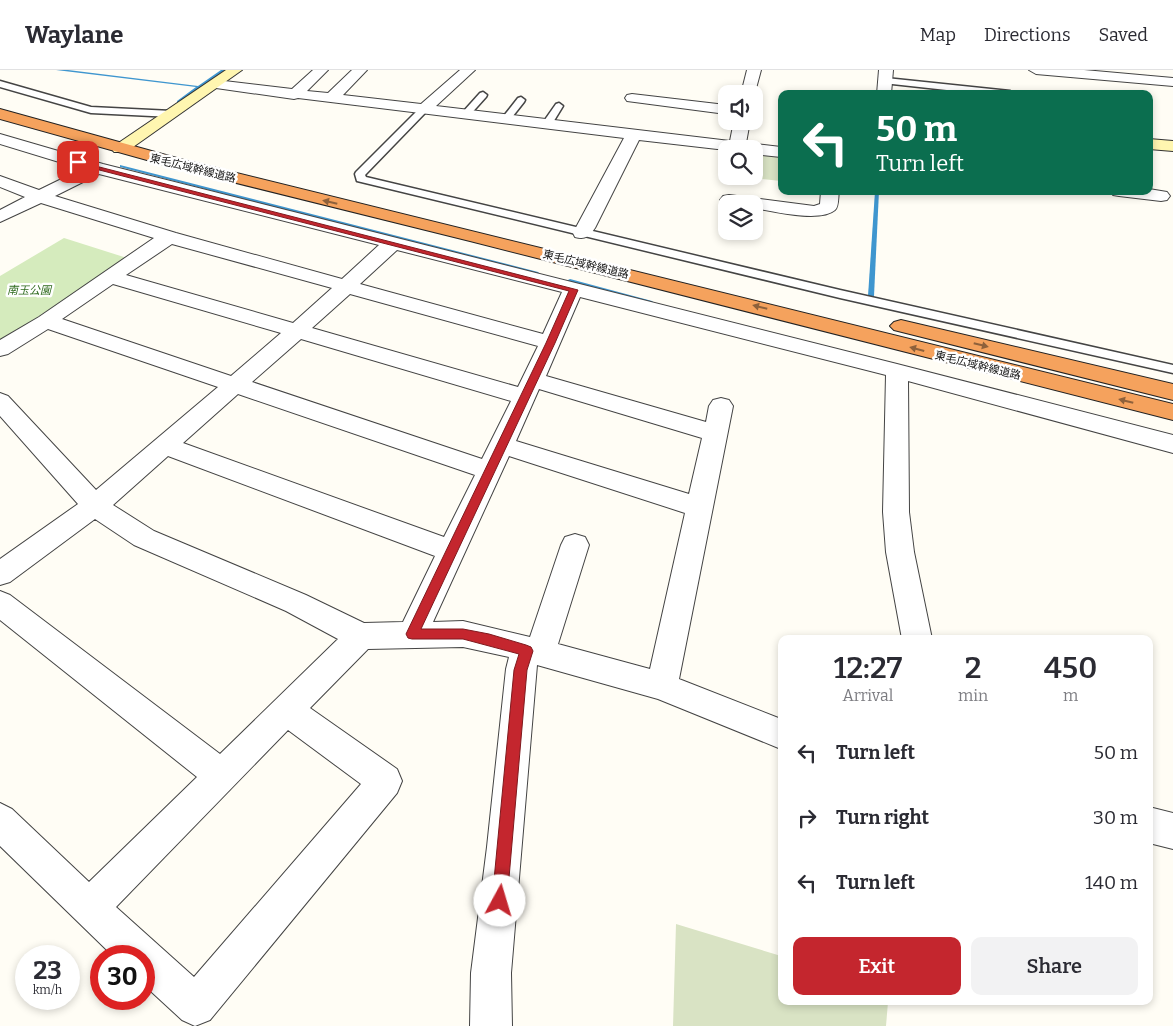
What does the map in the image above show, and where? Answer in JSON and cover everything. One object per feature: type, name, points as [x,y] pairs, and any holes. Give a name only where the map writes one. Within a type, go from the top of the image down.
[{"type":"highway","name":"東毛広域幹線道路","points":[[0,99],[137,138],[414,210],[1173,392]]},
{"type":"highway","name":"東毛広域幹線道路","points":[[0,114],[120,149],[298,195],[414,221],[768,309],[954,359],[1173,412]]},
{"type":"street","points":[[120,149],[235,70]]},
{"type":"street","points":[[294,94],[321,70]]},
{"type":"street","points":[[330,99],[360,70]]},
{"type":"street","points":[[422,110],[468,70]]},
{"type":"street","points":[[750,85],[754,70]]},
{"type":"street","points":[[1036,70],[1173,82]]},
{"type":"street","points":[[1036,70],[1054,88]]},
{"type":"street","points":[[216,84],[718,145]]},
{"type":"street","points":[[632,98],[718,109]]},
{"type":"street","points":[[582,232],[586,228],[634,134]]},
{"type":"street","points":[[1,139],[97,168],[897,371],[1173,444]]},
{"type":"street","points":[[1153,144],[1173,146]]},
{"type":"street","points":[[763,150],[778,152]]},
{"type":"street","points":[[0,218],[97,168]]},
{"type":"street","points":[[0,181],[40,197],[169,237],[550,343]]},
{"type":"street","points":[[1153,186],[1167,201]]},
{"type":"street","points":[[763,204],[814,211],[828,207],[830,195]]},
{"type":"street","points":[[1138,195],[1167,201]]},
{"type":"street","points":[[0,349],[46,321],[169,237]]},
{"type":"street","points":[[0,574],[95,506],[297,331],[345,285],[392,244]]},
{"type":"street","points":[[111,277],[297,331],[715,433]]},
{"type":"street","points":[[412,634],[529,389],[573,290]]},
{"type":"street","points":[[46,321],[490,471]]},
{"type":"street","points":[[897,371],[896,512],[900,552],[916,635]]},
{"type":"street","points":[[0,402],[95,506],[144,538],[296,603],[361,636],[463,634],[489,639],[662,686],[778,733]]},
{"type":"street","points":[[662,686],[721,406]]},
{"type":"street","points":[[502,445],[700,507]]},
{"type":"street","points":[[165,446],[452,550]]},
{"type":"street","points":[[491,1026],[492,974],[521,670],[533,652],[575,545]]},
{"type":"street","points":[[0,602],[221,775]]},
{"type":"street","points":[[89,908],[361,636]]},
{"type":"street","points":[[155,968],[196,1006],[385,781],[286,710]]},
{"type":"street","points":[[0,821],[130,945]]},
{"type":"street","points":[[1153,826],[1173,831]]},
{"type":"lane","points":[[885,82],[968,90]]},
{"type":"lane","points":[[0,84],[91,110],[172,114]]},
{"type":"lane","points":[[465,115],[483,95]]},
{"type":"lane","points":[[506,119],[522,100]]},
{"type":"lane","points":[[547,124],[559,106]]},
{"type":"lane","points":[[422,110],[360,174],[361,179],[1173,369]]},
{"type":"green space","points":[[763,154],[778,156],[778,181],[763,179]]},
{"type":"green space","name":"南玉公園","points":[[64,238],[127,258],[0,342],[0,276]]},
{"type":"green space","points":[[676,924],[778,955],[778,1005],[888,1005],[886,1026],[673,1026]]},
{"type":"waterway","points":[[58,70],[196,86]]},
{"type":"waterway","points":[[178,102],[223,70]]},
{"type":"waterway","points":[[122,166],[536,273]]},
{"type":"waterway","points":[[871,296],[877,195]]},
{"type":"waterway","points":[[570,281],[650,302]]},
{"type":"route","points":[[78,162],[573,290],[550,343],[412,634],[463,634],[489,639],[526,651],[521,670],[500,901]]}]
